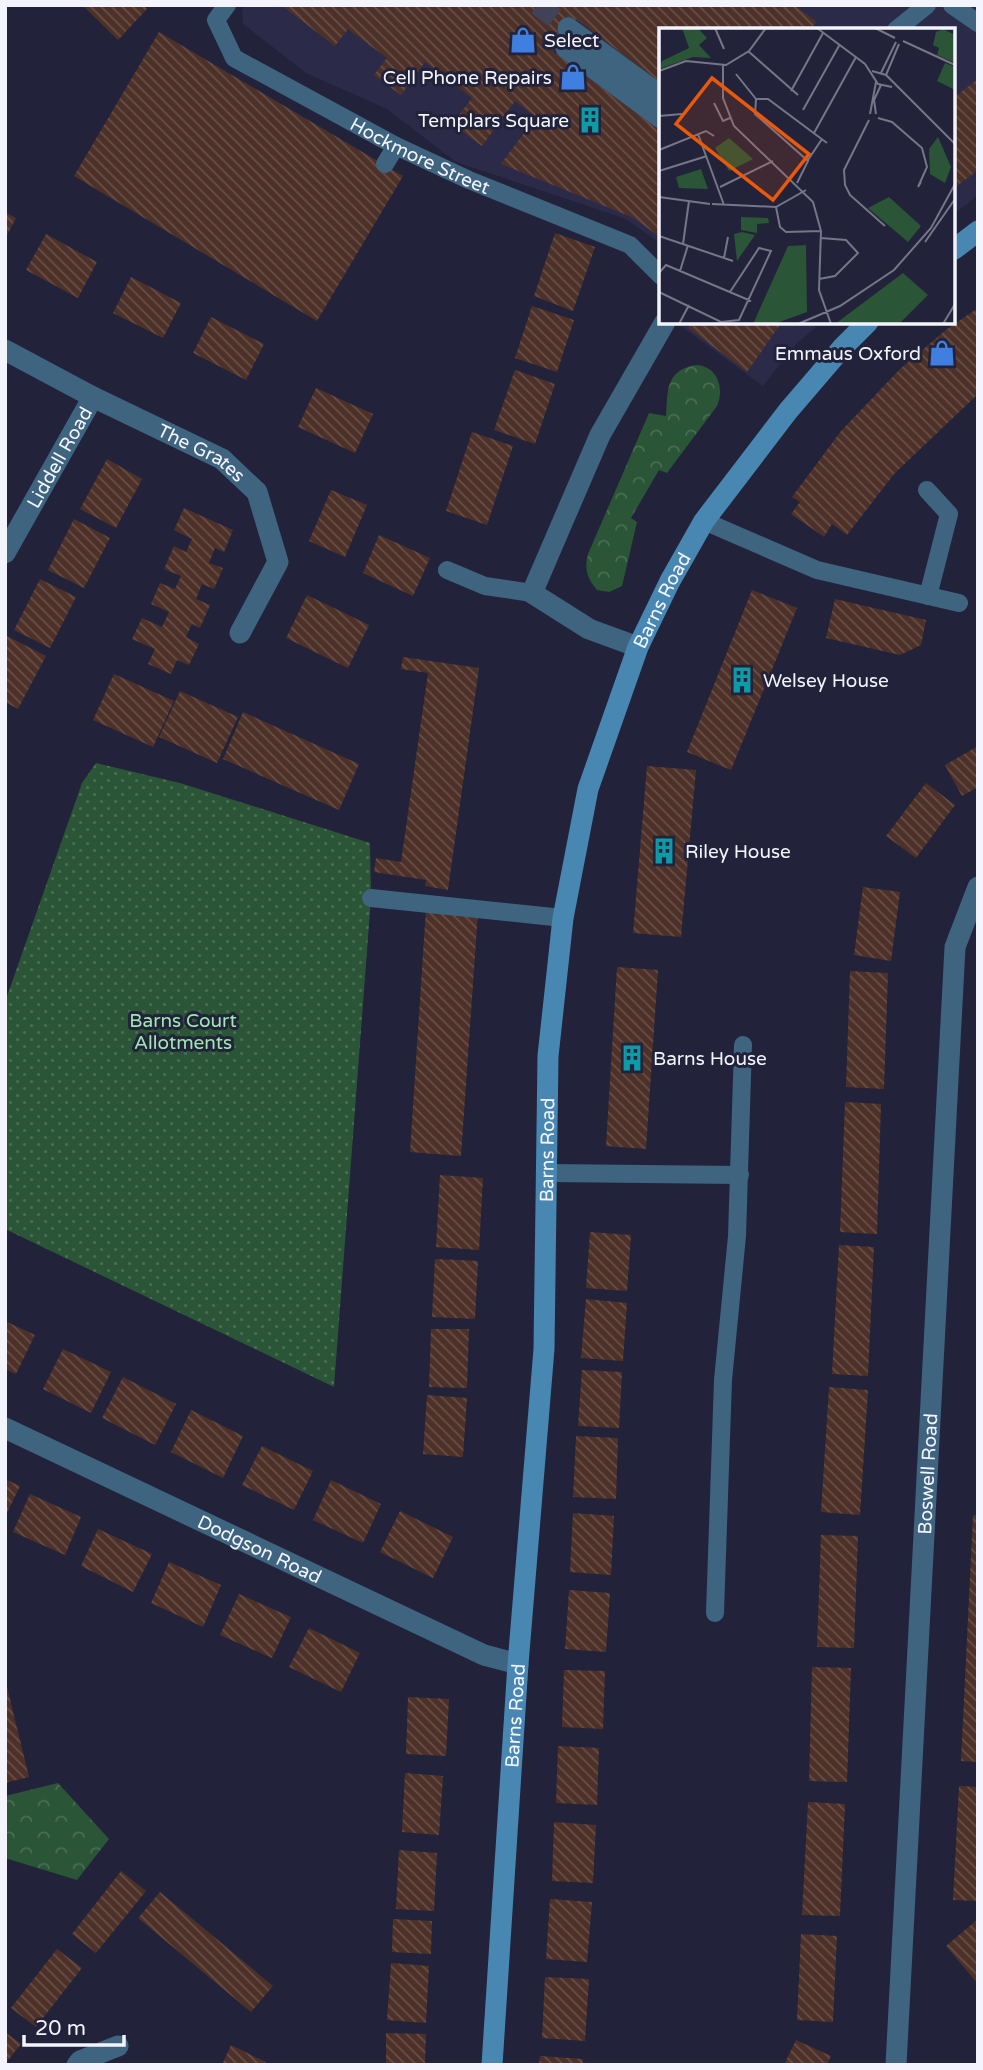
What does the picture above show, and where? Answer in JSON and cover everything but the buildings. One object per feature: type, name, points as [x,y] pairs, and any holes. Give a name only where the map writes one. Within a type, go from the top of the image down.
[{"type":"street","points":[[659,95],[572,31],[566,48],[659,117]]},
{"type":"street","points":[[955,248],[978,231]]},
{"type":"street","points":[[638,647],[589,629],[532,593],[600,435],[664,324]]},
{"type":"street","name":"Barns Road","points":[[492,2065],[517,1664],[544,1349],[548,1056],[563,918],[588,789],[638,647],[670,581],[704,521],[788,411],[866,324]]},
{"type":"street","name":"The Grates","points":[[5,350],[93,397],[222,459],[257,492],[278,562],[240,633]]},
{"type":"street","name":"Liddell Road","points":[[5,553],[93,397]]},
{"type":"street","name":"Boswell Road","points":[[895,2065],[955,947],[978,887]]},
{"type":"street","name":"Dodgson Road","points":[[5,1428],[484,1655],[517,1664]]},
{"type":"street","points":[[77,2065],[80,2061],[118,2046]]},
{"type":"lane","name":"Hockmore Street","points":[[227,5],[216,20],[234,58],[396,146],[469,180],[630,245],[659,274]]},
{"type":"lane","points":[[898,28],[927,5]]},
{"type":"lane","points":[[952,5],[978,23]]},
{"type":"lane","points":[[384,164],[396,146]]},
{"type":"lane","points":[[927,490],[949,514],[928,596]]},
{"type":"lane","points":[[704,521],[817,570],[959,603]]},
{"type":"lane","points":[[447,570],[485,586],[532,593]]},
{"type":"lane","points":[[371,898],[563,918]]},
{"type":"lane","points":[[715,1613],[723,1380],[737,1236],[743,1045]]},
{"type":"lane","points":[[547,1173],[740,1175]]},
{"type":"shaded area","name":"Templars Square","points":[[242,5],[978,5],[978,195],[955,213],[955,28],[659,28],[659,243],[626,219],[456,162],[387,109],[306,73],[243,24]]},
{"type":"shaded area","points":[[678,324],[820,324],[796,344],[763,386]]},
{"type":"green space","points":[[703,366],[714,373],[720,392],[717,406],[667,473],[659,470],[631,518],[637,522],[622,586],[609,592],[597,590],[587,573],[588,554],[649,413],[666,416],[668,390],[673,377],[685,368]]},
{"type":"green space","name":"Barns Court Allotments","points":[[96,763],[180,783],[370,843],[371,898],[334,1387],[5,1229],[5,1002],[82,783]]},
{"type":"green space","points":[[58,1783],[109,1839],[77,1880],[5,1858],[5,1796]]},
{"type":"tunnel","points":[[538,5],[568,28]]},
{"type":"place","name":"Select","points":[[523,40]]},
{"type":"place","name":"Cell Phone Repairs","points":[[573,77]]},
{"type":"place","name":"Templars Square","points":[[590,120]]},
{"type":"place","name":"Emmaus Oxford","points":[[942,353]]},
{"type":"place","name":"Welsey House","points":[[742,680]]},
{"type":"place","name":"Riley House","points":[[664,851]]},
{"type":"place","name":"Barns House","points":[[632,1058]]}]
